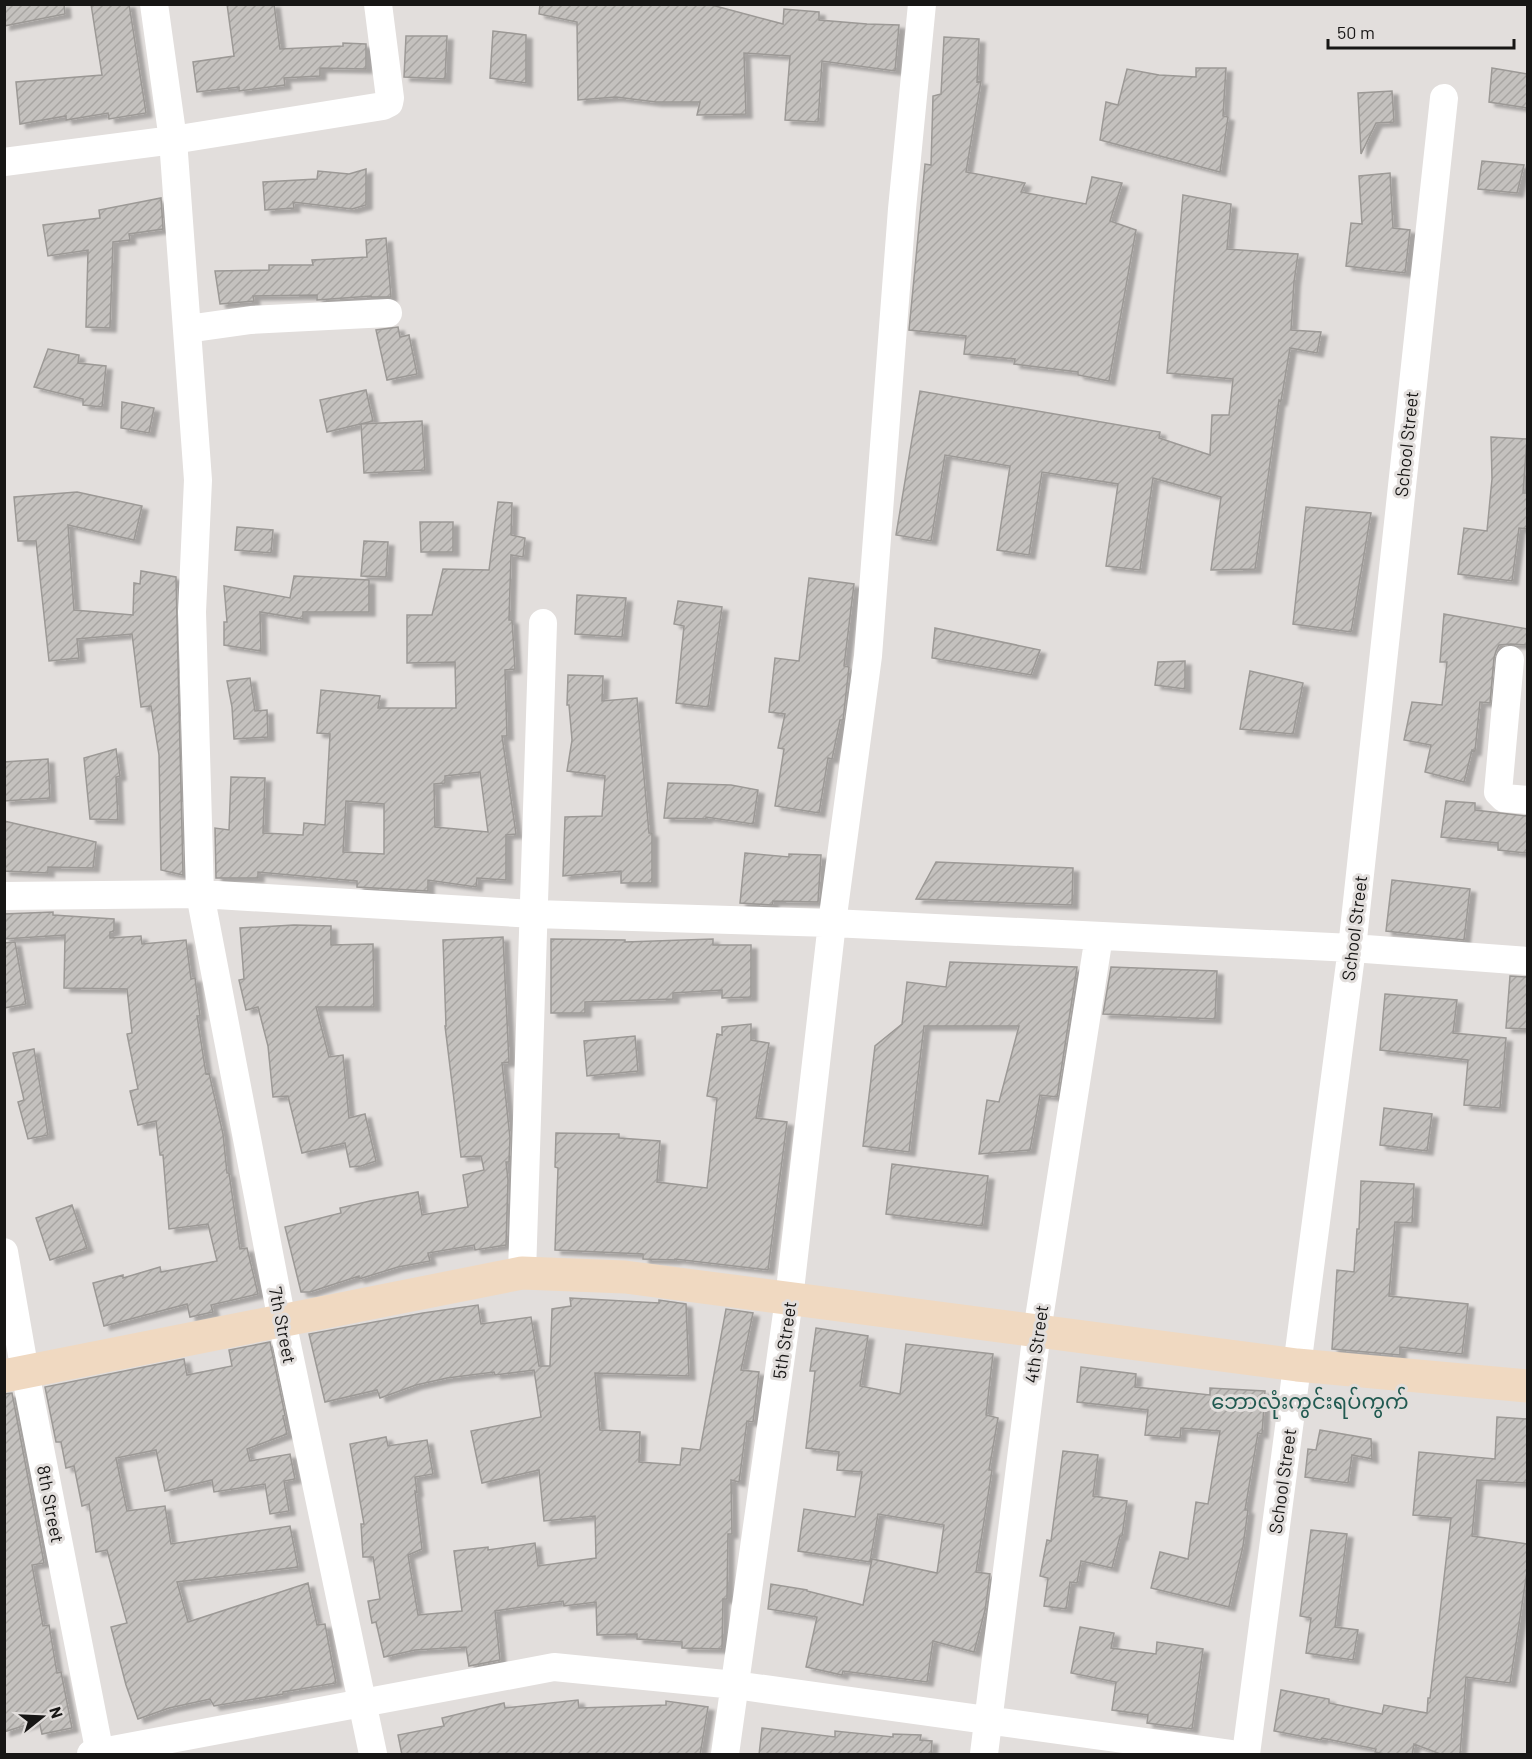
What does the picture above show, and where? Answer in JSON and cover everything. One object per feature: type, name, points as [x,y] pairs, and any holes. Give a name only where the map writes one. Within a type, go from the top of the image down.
[{"type":"main road","points":[[15,1374],[522,1273],[625,1277],[1297,1365],[1527,1386]]},
{"type":"street","name":"7th Street","points":[[154,4],[173,140],[198,480],[192,612],[200,894],[282,1321],[373,1755]]},
{"type":"street","points":[[4,162],[173,140],[366,110],[388,103],[390,95],[378,4]]},
{"type":"street","name":"5th Street","points":[[725,1755],[789,1299],[832,923],[868,656],[902,209],[922,4]]},
{"type":"street","name":"School Street","points":[[1246,1755],[1352,948],[1444,98]]},
{"type":"street","points":[[187,328],[251,320],[388,313]]},
{"type":"street","points":[[522,1273],[543,623]]},
{"type":"street","points":[[1510,660],[1497,786],[1500,796],[1504,798],[1527,800]]},
{"type":"street","points":[[4,896],[200,894],[534,915],[832,923],[1352,948],[1527,961]]},
{"type":"street","name":"4th Street","points":[[984,1755],[1037,1331],[1099,936]]},
{"type":"street","name":"8th Street","points":[[4,1252],[15,1374],[97,1754]]},
{"type":"street","points":[[97,1754],[554,1667],[735,1685],[1232,1755]]},
{"type":"building","points":[[4,4],[64,4],[65,14],[4,26]]},
{"type":"building","points":[[91,4],[129,4],[146,113],[109,119],[108,113],[66,120],[66,116],[20,124],[16,82],[102,75]]},
{"type":"building","points":[[227,4],[274,4],[280,49],[343,46],[343,43],[366,44],[366,69],[320,68],[320,76],[284,78],[285,85],[239,91],[239,87],[197,92],[193,62],[234,56]]},
{"type":"building","points":[[540,4],[708,4],[783,24],[784,9],[819,12],[819,20],[899,25],[895,71],[822,61],[818,122],[785,120],[790,56],[744,53],[746,114],[697,115],[700,102],[656,102],[616,97],[578,100],[577,22],[539,14]]},
{"type":"building","points":[[493,31],[526,35],[526,83],[490,78]]},
{"type":"building","points":[[406,36],[447,36],[445,79],[404,77]]},
{"type":"building","points":[[944,37],[979,39],[977,82],[981,81],[966,172],[1025,183],[1021,192],[1086,204],[1092,177],[1122,183],[1110,221],[1136,230],[1109,381],[1078,375],[1078,372],[1014,364],[1015,359],[964,354],[966,336],[909,330],[925,164],[931,165],[933,96],[941,94]]},
{"type":"building","points":[[1196,68],[1226,68],[1223,116],[1228,117],[1220,172],[1100,140],[1106,102],[1118,105],[1127,69],[1159,75],[1196,77]]},
{"type":"building","points":[[1492,68],[1527,74],[1527,108],[1489,102]]},
{"type":"building","points":[[1392,91],[1394,122],[1376,123],[1361,154],[1358,93]]},
{"type":"building","points":[[1482,161],[1524,165],[1517,193],[1478,189]]},
{"type":"building","points":[[366,169],[366,205],[352,209],[293,202],[294,208],[265,210],[263,182],[317,179],[318,171],[349,174]]},
{"type":"building","points":[[1390,173],[1393,228],[1410,230],[1405,273],[1346,266],[1351,223],[1362,224],[1359,176]]},
{"type":"building","points":[[1183,195],[1231,204],[1227,249],[1298,254],[1291,330],[1321,332],[1317,353],[1290,348],[1281,401],[1279,400],[1255,569],[1211,570],[1221,497],[1153,478],[1140,570],[1106,566],[1118,484],[1042,472],[1029,555],[997,550],[1010,466],[945,455],[931,541],[896,535],[920,391],[1160,432],[1159,438],[1210,455],[1212,415],[1229,415],[1233,379],[1167,373]]},
{"type":"building","points":[[161,198],[163,229],[129,234],[130,240],[113,242],[110,328],[86,327],[88,250],[48,256],[43,225],[100,218],[99,210]]},
{"type":"building","points":[[386,238],[391,297],[371,296],[317,300],[317,295],[253,296],[254,301],[220,304],[215,271],[269,270],[269,265],[313,265],[312,260],[367,257],[366,240]]},
{"type":"building","points":[[398,327],[400,337],[409,335],[417,374],[387,380],[376,330]]},
{"type":"building","points":[[48,349],[79,355],[78,363],[106,366],[102,407],[83,405],[83,399],[34,387]]},
{"type":"building","points":[[366,390],[373,421],[327,432],[320,400]]},
{"type":"building","points":[[122,402],[154,408],[149,433],[121,428]]},
{"type":"building","points":[[422,421],[425,470],[364,473],[361,424]]},
{"type":"building","points":[[1491,437],[1527,439],[1523,493],[1527,493],[1527,529],[1519,528],[1512,581],[1458,574],[1464,528],[1487,531],[1492,479]]},
{"type":"building","points":[[77,492],[142,506],[134,540],[68,525],[74,610],[133,615],[134,583],[140,584],[141,571],[176,577],[183,875],[161,870],[159,755],[151,706],[141,707],[132,634],[77,639],[79,658],[49,661],[36,541],[18,541],[14,497]]},
{"type":"building","points":[[498,502],[512,503],[511,535],[525,538],[523,557],[511,555],[509,620],[512,620],[515,669],[505,670],[507,736],[502,736],[516,834],[506,835],[506,880],[477,878],[476,887],[428,880],[428,891],[357,887],[357,881],[258,872],[258,878],[216,878],[215,828],[229,830],[231,777],[265,778],[263,833],[303,835],[304,823],[325,825],[330,734],[317,733],[321,690],[380,696],[378,708],[456,708],[455,662],[407,663],[407,615],[432,615],[443,569],[489,570]],"holes":[[[480,772],[488,832],[435,827],[434,784],[445,783],[445,776]],[[346,801],[384,804],[384,854],[343,852]]]},
{"type":"building","points":[[1306,507],[1371,513],[1351,632],[1293,624]]},
{"type":"building","points":[[420,522],[453,522],[453,552],[421,552]]},
{"type":"building","points":[[237,527],[273,530],[271,553],[235,550]]},
{"type":"building","points":[[364,541],[388,542],[386,577],[361,576]]},
{"type":"building","points":[[294,576],[369,580],[369,612],[303,612],[303,619],[260,612],[261,651],[224,645],[224,622],[227,622],[224,586],[290,598]]},
{"type":"building","points":[[809,578],[854,584],[844,666],[849,667],[843,720],[840,720],[832,759],[828,758],[819,813],[775,806],[784,749],[778,748],[785,714],[769,712],[775,658],[799,661]]},
{"type":"building","points":[[577,595],[626,598],[622,637],[575,634]]},
{"type":"building","points":[[678,601],[722,607],[708,707],[676,703],[684,626],[674,624]]},
{"type":"building","points":[[1444,614],[1527,629],[1527,645],[1499,645],[1496,651],[1490,703],[1480,702],[1475,751],[1472,750],[1464,782],[1425,772],[1431,745],[1404,740],[1412,702],[1442,705],[1447,662],[1440,662]]},
{"type":"building","points":[[935,628],[1040,650],[1031,675],[932,658]]},
{"type":"building","points":[[1185,661],[1185,689],[1155,685],[1158,662]]},
{"type":"building","points":[[1250,671],[1303,683],[1293,734],[1240,729]]},
{"type":"building","points":[[568,675],[603,676],[602,701],[637,698],[649,833],[652,833],[652,883],[621,883],[621,871],[563,876],[565,817],[602,816],[605,776],[567,771],[572,740],[569,705],[567,705]]},
{"type":"building","points":[[250,678],[255,711],[267,710],[268,737],[234,739],[232,707],[227,681]]},
{"type":"building","points":[[116,749],[120,776],[116,777],[118,820],[90,819],[84,758]]},
{"type":"building","points":[[48,759],[50,798],[4,801],[4,762]]},
{"type":"building","points":[[668,783],[731,785],[758,790],[753,824],[706,817],[706,819],[664,818]]},
{"type":"building","points":[[1446,801],[1475,803],[1475,810],[1527,816],[1527,853],[1498,850],[1498,843],[1441,837]]},
{"type":"building","points":[[4,821],[96,842],[93,868],[48,867],[48,873],[4,871]]},
{"type":"building","points":[[745,853],[789,857],[789,854],[821,855],[818,902],[773,901],[772,905],[740,903]]},
{"type":"building","points":[[936,862],[1073,868],[1072,905],[916,899]]},
{"type":"building","points":[[1392,880],[1470,889],[1464,940],[1386,931]]},
{"type":"building","points":[[53,912],[53,915],[114,919],[114,931],[110,932],[110,938],[141,936],[142,944],[186,940],[191,979],[195,978],[200,1016],[197,1016],[206,1074],[209,1073],[223,1134],[240,1249],[247,1248],[258,1294],[211,1305],[213,1312],[190,1317],[187,1304],[104,1326],[93,1283],[123,1275],[123,1278],[160,1267],[161,1272],[217,1261],[208,1224],[169,1229],[163,1155],[160,1155],[156,1121],[138,1125],[130,1091],[138,1089],[127,1034],[132,1033],[127,989],[64,988],[65,935],[4,939],[4,914]]},
{"type":"building","points":[[294,925],[331,926],[331,945],[373,944],[374,1007],[316,1007],[329,1057],[343,1055],[349,1118],[365,1114],[376,1161],[361,1166],[350,1167],[345,1143],[302,1153],[288,1096],[273,1097],[268,1046],[258,1007],[246,1010],[239,980],[244,979],[240,928]]},
{"type":"building","points":[[503,937],[509,1062],[502,1063],[510,1138],[509,1162],[506,1162],[508,1180],[506,1245],[475,1250],[474,1245],[428,1253],[430,1261],[398,1267],[359,1279],[359,1276],[310,1292],[301,1292],[285,1227],[341,1213],[340,1208],[418,1192],[422,1215],[468,1207],[463,1175],[484,1170],[481,1156],[461,1157],[445,1026],[443,940]]},
{"type":"building","points":[[551,939],[625,940],[625,942],[713,939],[713,945],[751,945],[751,997],[722,998],[722,990],[673,993],[673,999],[585,1002],[585,1013],[551,1013]]},
{"type":"building","points":[[15,942],[26,1004],[4,1008],[4,943]]},
{"type":"building","points":[[950,962],[1077,967],[1057,1097],[1040,1095],[1030,1150],[979,1154],[987,1100],[999,1102],[1019,1026],[924,1026],[909,1152],[863,1146],[875,1046],[902,1024],[907,982],[946,987]]},
{"type":"building","points":[[1111,967],[1217,971],[1215,1019],[1103,1014]]},
{"type":"building","points":[[1510,976],[1527,977],[1527,1029],[1506,1028]]},
{"type":"building","points":[[1385,994],[1457,1000],[1453,1033],[1506,1038],[1500,1108],[1464,1105],[1468,1060],[1380,1050]]},
{"type":"building","points":[[751,1024],[751,1040],[769,1043],[756,1118],[787,1122],[768,1270],[675,1259],[643,1259],[643,1254],[555,1250],[558,1168],[555,1167],[556,1133],[619,1134],[619,1138],[660,1141],[657,1182],[707,1188],[717,1098],[707,1096],[717,1034],[722,1035],[722,1027]]},
{"type":"building","points":[[635,1036],[638,1071],[587,1076],[584,1041]]},
{"type":"building","points":[[34,1049],[48,1135],[28,1139],[18,1102],[24,1100],[13,1053]]},
{"type":"building","points":[[1384,1108],[1432,1114],[1427,1151],[1380,1145]]},
{"type":"building","points":[[892,1164],[988,1176],[982,1226],[886,1214]]},
{"type":"building","points":[[1361,1181],[1414,1184],[1412,1223],[1395,1222],[1389,1296],[1468,1304],[1462,1354],[1400,1347],[1400,1355],[1332,1349],[1337,1270],[1354,1272]]},
{"type":"building","points":[[72,1205],[87,1248],[50,1260],[36,1218]]},
{"type":"building","points":[[570,1298],[659,1303],[659,1300],[686,1304],[689,1376],[595,1373],[600,1430],[640,1432],[639,1462],[680,1465],[682,1448],[700,1450],[726,1309],[753,1313],[741,1370],[759,1372],[753,1422],[747,1421],[739,1482],[731,1480],[732,1534],[728,1534],[727,1599],[723,1599],[722,1649],[682,1648],[682,1642],[637,1639],[637,1634],[597,1635],[596,1602],[564,1606],[563,1601],[495,1611],[500,1660],[469,1666],[466,1647],[415,1650],[384,1657],[376,1622],[372,1623],[368,1601],[380,1599],[373,1557],[363,1557],[361,1524],[364,1524],[350,1444],[386,1437],[388,1446],[427,1440],[433,1474],[415,1477],[422,1549],[408,1555],[418,1615],[462,1611],[454,1551],[488,1547],[488,1550],[535,1543],[538,1566],[596,1558],[595,1516],[544,1521],[539,1470],[482,1483],[471,1431],[541,1417],[534,1370],[447,1378],[416,1385],[380,1398],[377,1390],[325,1402],[309,1334],[478,1305],[481,1324],[531,1317],[539,1366],[550,1366],[552,1309],[571,1306]]},
{"type":"building","points":[[816,1328],[868,1336],[860,1386],[900,1394],[906,1344],[993,1354],[986,1415],[998,1418],[976,1572],[990,1574],[985,1610],[974,1652],[933,1641],[927,1682],[843,1671],[842,1675],[806,1667],[817,1617],[768,1609],[771,1584],[807,1590],[863,1605],[872,1559],[937,1573],[944,1525],[878,1514],[870,1562],[798,1551],[804,1509],[855,1517],[862,1472],[837,1470],[839,1452],[806,1448],[815,1371],[810,1371]]},
{"type":"building","points":[[270,1342],[287,1434],[247,1449],[250,1461],[290,1454],[295,1479],[284,1481],[289,1511],[270,1514],[265,1484],[214,1492],[212,1480],[165,1491],[156,1450],[116,1458],[127,1511],[165,1506],[171,1544],[290,1526],[298,1567],[177,1582],[188,1622],[308,1583],[317,1625],[325,1624],[336,1683],[214,1706],[210,1699],[169,1708],[138,1719],[126,1685],[111,1627],[127,1623],[107,1550],[96,1552],[89,1504],[82,1506],[74,1466],[66,1468],[61,1442],[56,1442],[45,1387],[184,1359],[187,1375],[232,1366],[229,1350]]},
{"type":"building","points":[[1081,1367],[1136,1374],[1135,1387],[1210,1395],[1210,1388],[1265,1391],[1262,1434],[1258,1433],[1245,1510],[1248,1510],[1243,1546],[1229,1607],[1151,1588],[1160,1552],[1188,1559],[1196,1502],[1208,1504],[1220,1431],[1181,1428],[1180,1438],[1145,1435],[1148,1410],[1077,1402]]},
{"type":"building","points":[[12,1393],[44,1563],[32,1565],[43,1626],[49,1625],[57,1673],[61,1672],[72,1728],[42,1734],[39,1721],[4,1732],[4,1394]]},
{"type":"building","points":[[1497,1417],[1527,1419],[1527,1483],[1477,1480],[1472,1536],[1527,1544],[1527,1572],[1510,1683],[1466,1677],[1460,1755],[1443,1755],[1414,1744],[1412,1755],[1389,1755],[1375,1752],[1376,1749],[1274,1731],[1281,1690],[1329,1699],[1329,1703],[1382,1714],[1384,1705],[1427,1713],[1451,1518],[1413,1515],[1419,1452],[1495,1459]]},
{"type":"building","points":[[1320,1430],[1371,1439],[1372,1459],[1352,1455],[1348,1483],[1305,1477],[1308,1449],[1316,1450]]},
{"type":"building","points":[[1063,1451],[1098,1455],[1093,1496],[1127,1501],[1122,1536],[1120,1536],[1112,1568],[1081,1561],[1077,1583],[1070,1582],[1066,1609],[1044,1606],[1048,1578],[1040,1576],[1047,1540],[1051,1541]]},
{"type":"building","points":[[1311,1530],[1347,1534],[1335,1627],[1358,1630],[1353,1660],[1306,1653],[1311,1618],[1300,1616]]},
{"type":"building","points":[[1080,1627],[1114,1633],[1111,1648],[1156,1654],[1157,1642],[1203,1649],[1192,1729],[1147,1723],[1148,1715],[1112,1710],[1116,1682],[1071,1673]]},
{"type":"building","points":[[578,1700],[579,1708],[666,1705],[666,1701],[708,1707],[700,1755],[402,1755],[398,1735],[444,1726],[442,1718],[504,1703],[505,1708]]},
{"type":"building","points":[[762,1728],[835,1737],[835,1731],[893,1737],[893,1734],[921,1735],[920,1740],[932,1741],[931,1755],[759,1755]]},
{"type":"district","name":"ဘောလုံးကွင်းရပ်ကွက်","points":[[1310,1400]]}]
